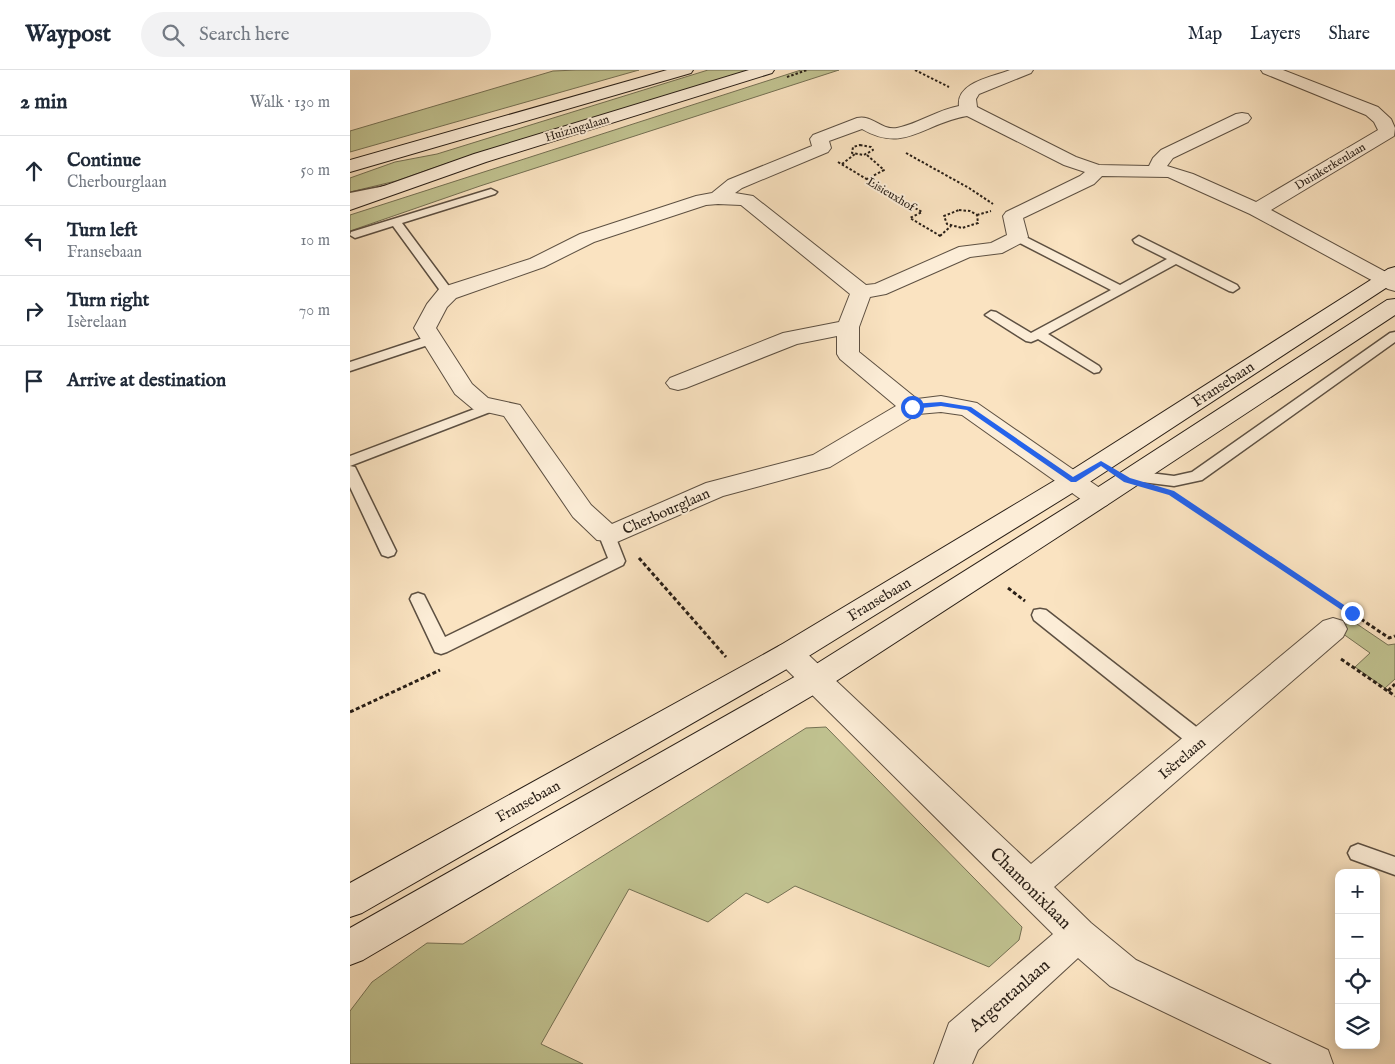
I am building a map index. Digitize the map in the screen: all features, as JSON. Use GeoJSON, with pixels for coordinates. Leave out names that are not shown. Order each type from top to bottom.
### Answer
{"type":"FeatureCollection","features":[{"type":"Feature","properties":{"kind":"street","name":"Huizingalaan"},"geometry":{"type":"LineString","coordinates":[[350,166],[686,70]]}},
{"type":"Feature","properties":{"kind":"street","name":"Huizingalaan"},"geometry":{"type":"LineString","coordinates":[[350,204],[480,158],[766,70]]}},
{"type":"Feature","properties":{"kind":"street"},"geometry":{"type":"LineString","coordinates":[[718,198],[735,184],[819,150],[822,148],[819,139],[863,122],[882,132],[898,134],[951,113],[968,103],[973,90],[1025,70]]}},
{"type":"Feature","properties":{"kind":"street","name":"Duinkerkenlaan"},"geometry":{"type":"LineString","coordinates":[[1257,210],[1388,132],[1382,119],[1372,111],[1269,70]]}},
{"type":"Feature","properties":{"kind":"street"},"geometry":{"type":"LineString","coordinates":[[968,103],[1070,161],[1097,170],[1170,172],[1186,178],[1257,210],[1392,286]]}},
{"type":"Feature","properties":{"kind":"street"},"geometry":{"type":"LineString","coordinates":[[1157,172],[1158,162],[1167,154],[1242,118]]}},
{"type":"Feature","properties":{"kind":"street"},"geometry":{"type":"LineString","coordinates":[[448,293],[537,263],[587,238],[704,200],[718,198],[746,200],[861,292],[879,290],[966,251],[995,249],[1018,237],[1013,216],[1087,180],[1097,170]]}},
{"type":"Feature","properties":{"kind":"street","name":"Fransebaan"},"geometry":{"type":"LineString","coordinates":[[350,948],[816,679],[1098,500],[1134,476],[1392,286]]}},
{"type":"Feature","properties":{"kind":"street","name":"Fransebaan"},"geometry":{"type":"LineString","coordinates":[[350,901],[788,654],[1392,286]]}},
{"type":"Feature","properties":{"kind":"street"},"geometry":{"type":"LineString","coordinates":[[861,292],[848,327],[848,354],[912,407]]}},
{"type":"Feature","properties":{"kind":"street","name":"Cherbourglaan"},"geometry":{"type":"LineString","coordinates":[[448,293],[438,304],[425,328],[463,389],[481,404],[512,410],[582,511],[612,533],[714,489],[821,461],[912,407],[941,404],[969,408],[1098,500]]}},
{"type":"Feature","properties":{"kind":"street"},"geometry":{"type":"LineString","coordinates":[[678,383],[790,338],[848,327]]}},
{"type":"Feature","properties":{"kind":"street","name":"Isèrelaan"},"geometry":{"type":"LineString","coordinates":[[1030,886],[1201,742],[1336,623]]}},
{"type":"Feature","properties":{"kind":"street","name":"Chamonixlaan"},"geometry":{"type":"LineString","coordinates":[[788,654],[1030,886],[1078,935],[1123,973],[1314,1064]]}},
{"type":"Feature","properties":{"kind":"street","name":"Argentanlaan"},"geometry":{"type":"LineString","coordinates":[[953,1064],[963,1037],[1078,935]]}},
{"type":"Feature","properties":{"kind":"lane","name":"Huizingalaan"},"geometry":{"type":"LineString","coordinates":[[350,172],[383,157]]}},
{"type":"Feature","properties":{"kind":"lane","name":"Huizingalaan"},"geometry":{"type":"LineString","coordinates":[[350,196],[389,189]]}},
{"type":"Feature","properties":{"kind":"lane"},"geometry":{"type":"LineString","coordinates":[[355,234],[491,192]]}},
{"type":"Feature","properties":{"kind":"lane"},"geometry":{"type":"LineString","coordinates":[[395,222],[448,293]]}},
{"type":"Feature","properties":{"kind":"lane"},"geometry":{"type":"LineString","coordinates":[[1018,237],[1120,290]]}},
{"type":"Feature","properties":{"kind":"lane"},"geometry":{"type":"LineString","coordinates":[[1139,240],[1233,288]]}},
{"type":"Feature","properties":{"kind":"lane"},"geometry":{"type":"LineString","coordinates":[[991,315],[1031,338],[1175,259]]}},
{"type":"Feature","properties":{"kind":"lane"},"geometry":{"type":"LineString","coordinates":[[1039,334],[1094,369]]}},
{"type":"Feature","properties":{"kind":"lane"},"geometry":{"type":"LineString","coordinates":[[1134,476],[1174,481],[1197,476],[1395,336]]}},
{"type":"Feature","properties":{"kind":"lane"},"geometry":{"type":"LineString","coordinates":[[350,367],[432,339]]}},
{"type":"Feature","properties":{"kind":"lane"},"geometry":{"type":"LineString","coordinates":[[350,461],[493,406]]}},
{"type":"Feature","properties":{"kind":"lane"},"geometry":{"type":"LineString","coordinates":[[350,471],[388,551]]}},
{"type":"Feature","properties":{"kind":"lane"},"geometry":{"type":"LineString","coordinates":[[418,599],[441,647],[616,561],[612,533]]}},
{"type":"Feature","properties":{"kind":"lane"},"geometry":{"type":"LineString","coordinates":[[1040,615],[1201,742]]}},
{"type":"Feature","properties":{"kind":"lane"},"geometry":{"type":"LineString","coordinates":[[1358,853],[1395,866]]}},
{"type":"Feature","properties":{"kind":"path"},"geometry":{"type":"LineString","coordinates":[[915,70],[968,103]]}},
{"type":"Feature","properties":{"kind":"path"},"geometry":{"type":"LineString","coordinates":[[882,132],[884,142],[970,188],[974,193],[1013,216]]}},
{"type":"Feature","properties":{"kind":"path"},"geometry":{"type":"LineString","coordinates":[[855,154],[851,151],[853,147],[864,145],[871,147],[873,150],[867,155]]}},
{"type":"Feature","properties":{"kind":"path","name":"Lisieuxhof"},"geometry":{"type":"LineString","coordinates":[[819,150],[922,212],[910,218],[966,251]]}},
{"type":"Feature","properties":{"kind":"path"},"geometry":{"type":"LineString","coordinates":[[842,164],[855,154],[867,155],[884,170],[867,179]]}},
{"type":"Feature","properties":{"kind":"path"},"geometry":{"type":"LineString","coordinates":[[959,210],[970,211],[979,218],[978,223],[971,227],[951,226],[944,219],[950,212],[959,210]]}},
{"type":"Feature","properties":{"kind":"path"},"geometry":{"type":"LineString","coordinates":[[940,236],[951,226]]}},
{"type":"Feature","properties":{"kind":"path"},"geometry":{"type":"LineString","coordinates":[[1180,498],[1336,623],[1388,691],[1395,696]]}},
{"type":"Feature","properties":{"kind":"path"},"geometry":{"type":"LineString","coordinates":[[612,533],[744,679]]}},
{"type":"Feature","properties":{"kind":"path"},"geometry":{"type":"LineString","coordinates":[[987,570],[1040,615]]}},
{"type":"Feature","properties":{"kind":"path"},"geometry":{"type":"LineString","coordinates":[[1336,623],[1389,638],[1395,636]]}},
{"type":"Feature","properties":{"kind":"path"},"geometry":{"type":"LineString","coordinates":[[350,712],[449,666],[441,647]]}},
{"type":"Feature","properties":{"kind":"path"},"geometry":{"type":"LineString","coordinates":[[1388,691],[1395,684]]}},
{"type":"Feature","properties":{"kind":"green space"},"geometry":{"type":"Polygon","coordinates":[[[639,70],[350,152],[350,131],[553,71],[639,70]]]}},
{"type":"Feature","properties":{"kind":"green space"},"geometry":{"type":"Polygon","coordinates":[[[708,70],[756,70],[448,163],[396,181],[350,192],[350,178],[395,162],[437,154],[708,70]]]}},
{"type":"Feature","properties":{"kind":"green space"},"geometry":{"type":"Polygon","coordinates":[[[801,70],[839,70],[480,186],[350,231],[350,215],[801,70]]]}},
{"type":"Feature","properties":{"kind":"green space"},"geometry":{"type":"Polygon","coordinates":[[[1351,620],[1388,645],[1395,644],[1395,679],[1385,688],[1355,667],[1370,653],[1339,631],[1351,620]]]}},
{"type":"Feature","properties":{"kind":"green space"},"geometry":{"type":"Polygon","coordinates":[[[826,727],[1022,927],[1019,940],[989,967],[795,886],[768,903],[746,893],[708,922],[629,889],[541,1044],[583,1064],[350,1064],[350,1011],[372,982],[427,943],[463,944],[806,728],[826,727]]]}},
{"type":"Feature","properties":{"kind":"route"},"geometry":{"type":"LineString","coordinates":[[912,407],[941,404],[969,408],[1073,481],[1101,463],[1127,480],[1172,493],[1352,613]]}}]}
